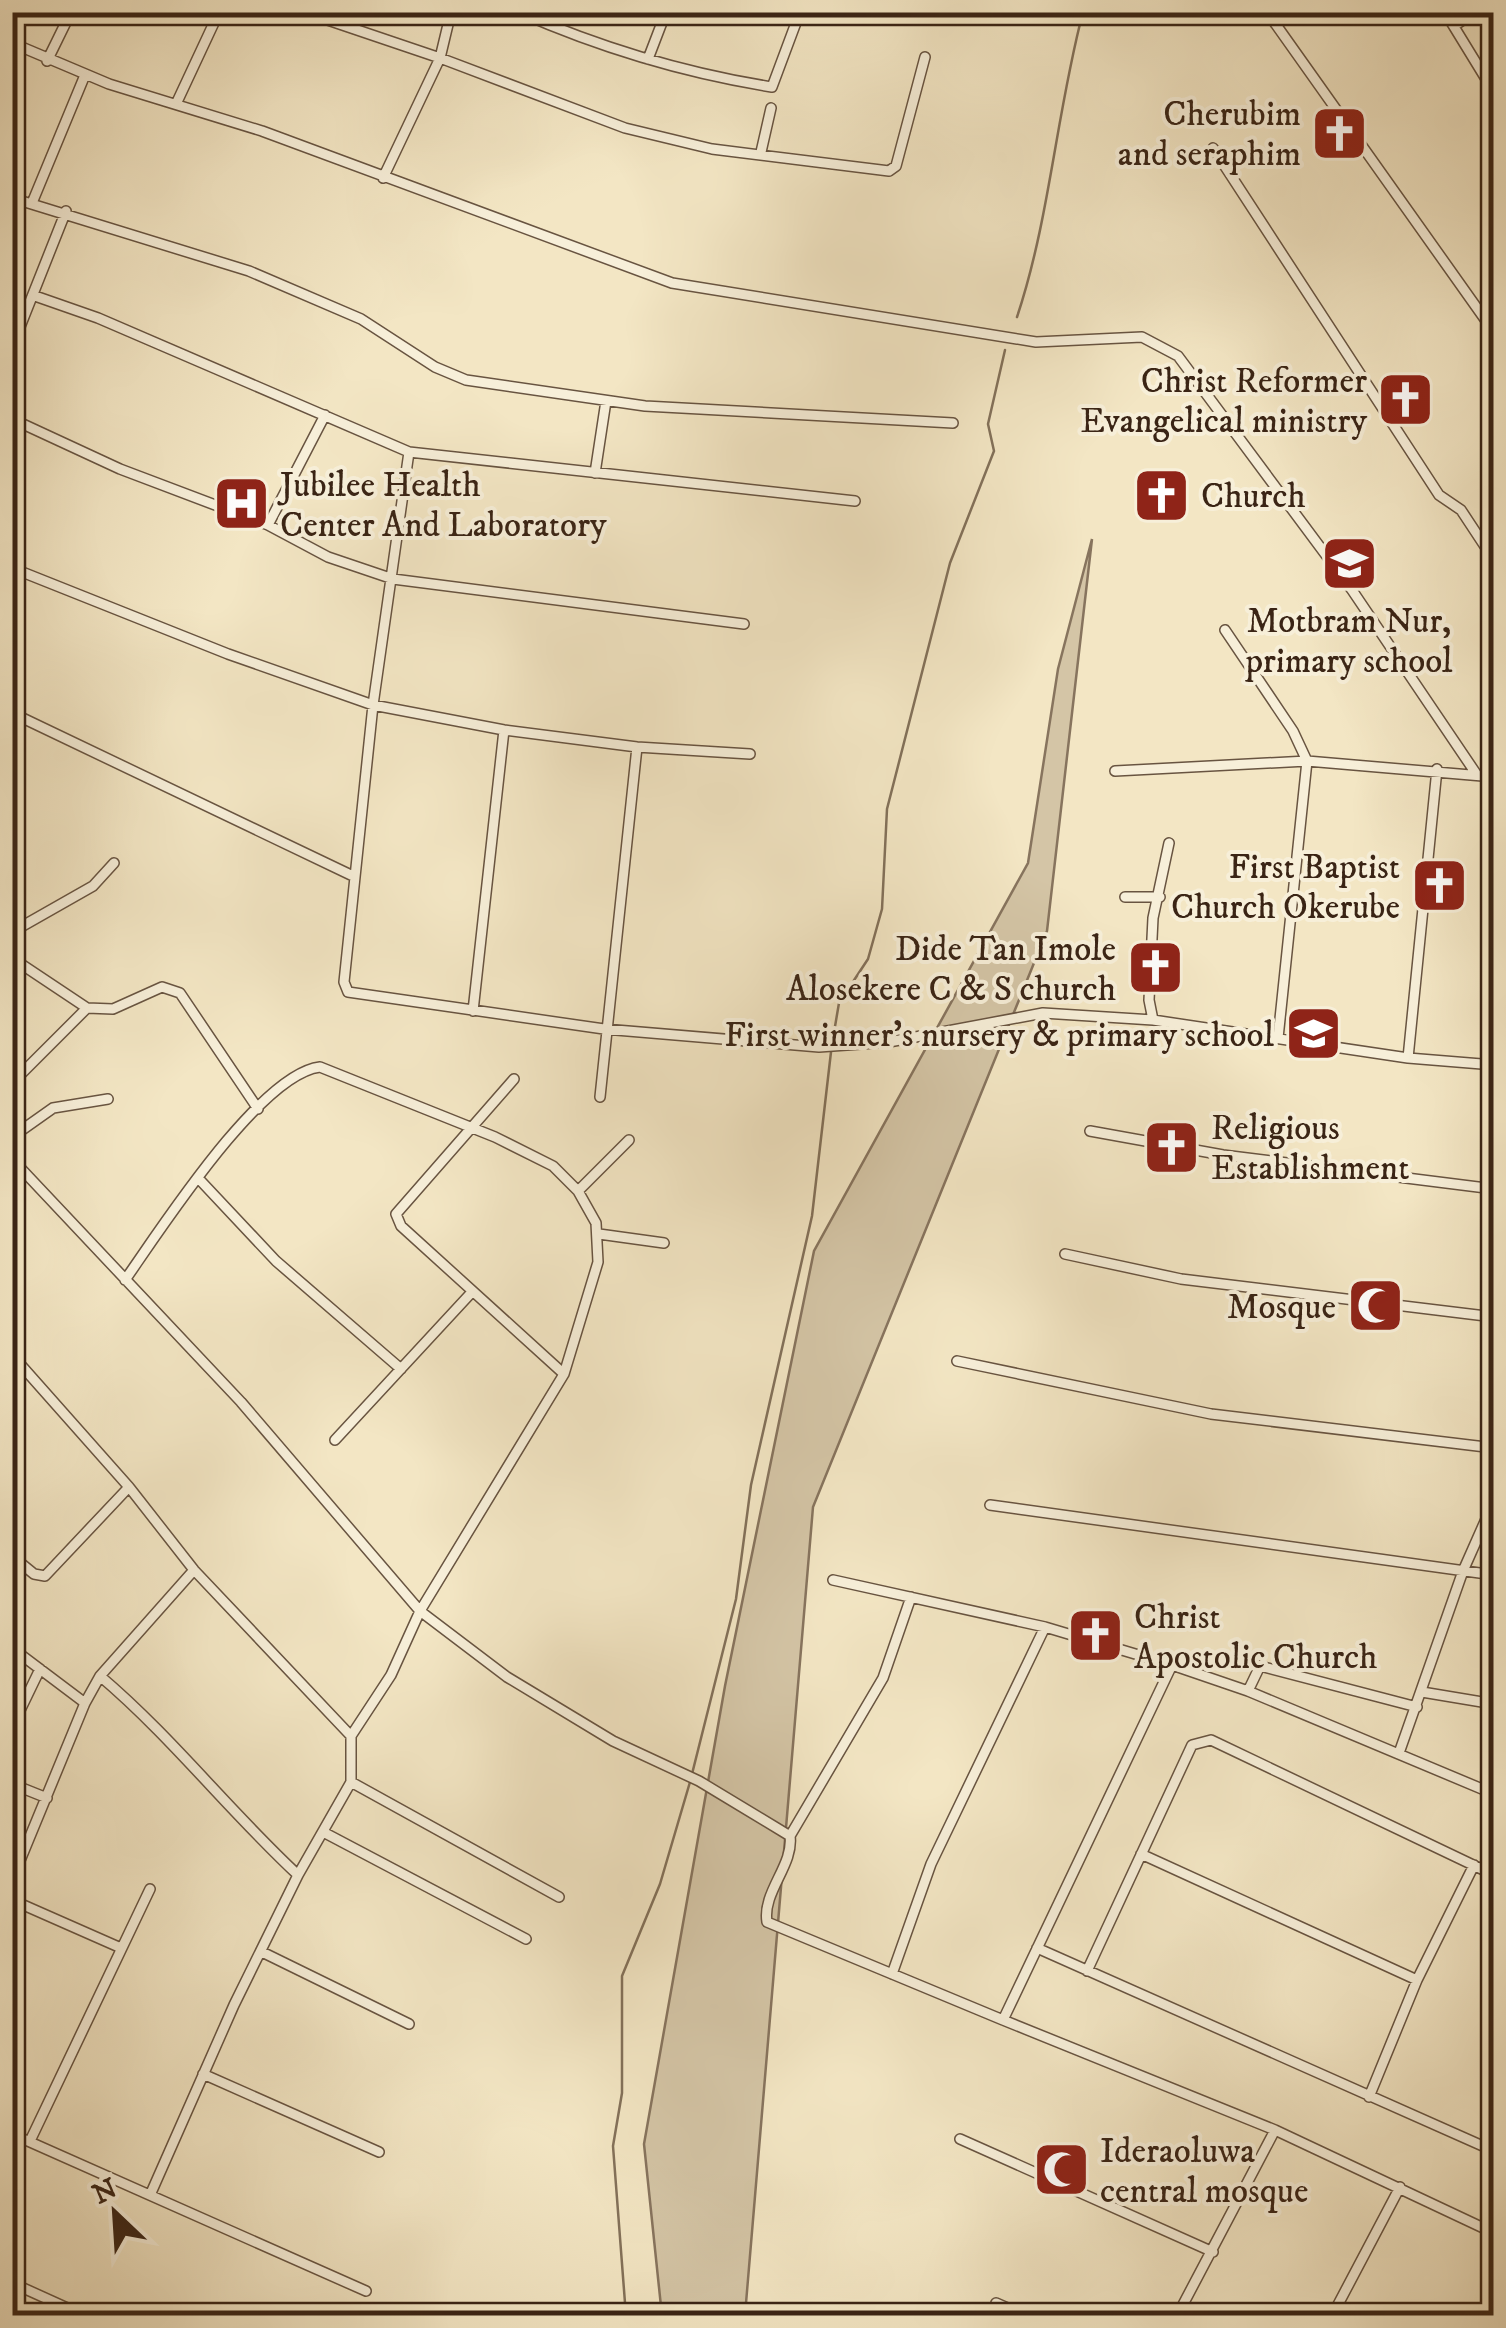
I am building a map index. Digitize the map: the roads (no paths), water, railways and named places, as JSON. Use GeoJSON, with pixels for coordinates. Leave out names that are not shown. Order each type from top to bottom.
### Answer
{"type":"FeatureCollection","features":[{"type":"Feature","properties":{"kind":"street"},"geometry":{"type":"LineString","coordinates":[[46,61],[71,12]]}},
{"type":"Feature","properties":{"kind":"street"},"geometry":{"type":"LineString","coordinates":[[177,102],[219,12]]}},
{"type":"Feature","properties":{"kind":"street"},"geometry":{"type":"LineString","coordinates":[[304,12],[625,128],[712,149],[761,152],[889,171],[896,166],[925,57]]}},
{"type":"Feature","properties":{"kind":"street"},"geometry":{"type":"LineString","coordinates":[[383,178],[440,58],[451,12]]}},
{"type":"Feature","properties":{"kind":"street"},"geometry":{"type":"LineString","coordinates":[[648,58],[666,12]]}},
{"type":"Feature","properties":{"kind":"street"},"geometry":{"type":"LineString","coordinates":[[524,13],[592,44],[710,77],[772,87],[800,12]]}},
{"type":"Feature","properties":{"kind":"street"},"geometry":{"type":"LineString","coordinates":[[1268,12],[1494,332]]}},
{"type":"Feature","properties":{"kind":"street"},"geometry":{"type":"LineString","coordinates":[[1446,12],[1494,92]]}},
{"type":"Feature","properties":{"kind":"street"},"geometry":{"type":"LineString","coordinates":[[1454,26],[1474,12]]}},
{"type":"Feature","properties":{"kind":"street"},"geometry":{"type":"LineString","coordinates":[[12,44],[46,61],[177,102],[672,284],[1036,342],[1142,336],[1160,344],[1178,356],[1294,510],[1478,775]]}},
{"type":"Feature","properties":{"kind":"street"},"geometry":{"type":"LineString","coordinates":[[32,203],[85,75]]}},
{"type":"Feature","properties":{"kind":"street"},"geometry":{"type":"LineString","coordinates":[[761,152],[771,108]]}},
{"type":"Feature","properties":{"kind":"street"},"geometry":{"type":"LineString","coordinates":[[1213,148],[1440,495],[1460,510],[1494,560]]}},
{"type":"Feature","properties":{"kind":"street"},"geometry":{"type":"LineString","coordinates":[[12,198],[66,211],[266,278],[361,319],[435,368],[466,380],[606,401],[952,424]]}},
{"type":"Feature","properties":{"kind":"street"},"geometry":{"type":"LineString","coordinates":[[12,347],[36,296],[39,270],[66,211]]}},
{"type":"Feature","properties":{"kind":"street"},"geometry":{"type":"LineString","coordinates":[[36,296],[98,318],[409,452],[855,502]]}},
{"type":"Feature","properties":{"kind":"street"},"geometry":{"type":"LineString","coordinates":[[595,474],[606,401]]}},
{"type":"Feature","properties":{"kind":"street"},"geometry":{"type":"LineString","coordinates":[[268,526],[325,414]]}},
{"type":"Feature","properties":{"kind":"street"},"geometry":{"type":"LineString","coordinates":[[12,419],[120,469],[268,526],[328,557],[392,579],[744,624]]}},
{"type":"Feature","properties":{"kind":"street"},"geometry":{"type":"LineString","coordinates":[[409,452],[372,705],[344,989],[353,994],[604,1029],[819,1047],[889,1042],[1044,1012],[1153,1020],[1408,1058],[1494,1065]]}},
{"type":"Feature","properties":{"kind":"street"},"geometry":{"type":"LineString","coordinates":[[12,568],[228,654],[372,705],[504,730],[637,747],[750,754]]}},
{"type":"Feature","properties":{"kind":"street"},"geometry":{"type":"LineString","coordinates":[[1225,630],[1293,731],[1307,761],[1278,1038]]}},
{"type":"Feature","properties":{"kind":"street"},"geometry":{"type":"LineString","coordinates":[[12,713],[353,876]]}},
{"type":"Feature","properties":{"kind":"street"},"geometry":{"type":"LineString","coordinates":[[473,1011],[504,730]]}},
{"type":"Feature","properties":{"kind":"street"},"geometry":{"type":"LineString","coordinates":[[600,1096],[604,1029],[637,747]]}},
{"type":"Feature","properties":{"kind":"street"},"geometry":{"type":"LineString","coordinates":[[1115,770],[1307,761],[1437,769],[1494,777]]}},
{"type":"Feature","properties":{"kind":"street"},"geometry":{"type":"LineString","coordinates":[[1408,1058],[1437,769]]}},
{"type":"Feature","properties":{"kind":"street"},"geometry":{"type":"LineString","coordinates":[[1153,1020],[1149,1000],[1153,918],[1170,843]]}},
{"type":"Feature","properties":{"kind":"street"},"geometry":{"type":"LineString","coordinates":[[12,932],[93,886],[114,864]]}},
{"type":"Feature","properties":{"kind":"street"},"geometry":{"type":"LineString","coordinates":[[1125,897],[1160,897]]}},
{"type":"Feature","properties":{"kind":"street"},"geometry":{"type":"LineString","coordinates":[[12,958],[87,1008],[113,1009],[152,989],[172,988],[258,1109]]}},
{"type":"Feature","properties":{"kind":"street"},"geometry":{"type":"LineString","coordinates":[[12,1083],[87,1008]]}},
{"type":"Feature","properties":{"kind":"street"},"geometry":{"type":"LineString","coordinates":[[125,1280],[198,1178],[258,1109],[292,1076],[320,1067],[553,1166],[578,1191],[599,1234],[592,1292],[564,1374],[420,1611],[391,1675],[351,1736],[352,1782],[298,1875],[202,2074],[151,2193]]}},
{"type":"Feature","properties":{"kind":"street"},"geometry":{"type":"LineString","coordinates":[[514,1080],[468,1127],[396,1214],[401,1226],[564,1374]]}},
{"type":"Feature","properties":{"kind":"street"},"geometry":{"type":"LineString","coordinates":[[12,1137],[54,1108],[108,1100]]}},
{"type":"Feature","properties":{"kind":"street"},"geometry":{"type":"LineString","coordinates":[[1090,1130],[1223,1155],[1494,1189]]}},
{"type":"Feature","properties":{"kind":"street"},"geometry":{"type":"LineString","coordinates":[[578,1191],[629,1140]]}},
{"type":"Feature","properties":{"kind":"street"},"geometry":{"type":"LineString","coordinates":[[12,1159],[241,1402],[420,1611],[507,1677],[613,1741],[699,1781],[790,1836]]}},
{"type":"Feature","properties":{"kind":"street"},"geometry":{"type":"LineString","coordinates":[[198,1178],[276,1261],[401,1370]]}},
{"type":"Feature","properties":{"kind":"street"},"geometry":{"type":"LineString","coordinates":[[599,1234],[664,1243]]}},
{"type":"Feature","properties":{"kind":"street"},"geometry":{"type":"LineString","coordinates":[[1065,1254],[1181,1279],[1494,1317]]}},
{"type":"Feature","properties":{"kind":"street"},"geometry":{"type":"LineString","coordinates":[[336,1440],[472,1292]]}},
{"type":"Feature","properties":{"kind":"street"},"geometry":{"type":"LineString","coordinates":[[12,1356],[129,1487],[194,1570],[351,1736]]}},
{"type":"Feature","properties":{"kind":"street"},"geometry":{"type":"LineString","coordinates":[[957,1361],[1211,1414],[1494,1448]]}},
{"type":"Feature","properties":{"kind":"street"},"geometry":{"type":"LineString","coordinates":[[12,1556],[34,1574],[45,1576],[129,1487]]}},
{"type":"Feature","properties":{"kind":"street"},"geometry":{"type":"LineString","coordinates":[[1398,1753],[1462,1571],[1494,1502]]}},
{"type":"Feature","properties":{"kind":"street"},"geometry":{"type":"LineString","coordinates":[[990,1505],[1494,1575]]}},
{"type":"Feature","properties":{"kind":"street"},"geometry":{"type":"LineString","coordinates":[[12,1880],[84,1703],[100,1676],[194,1570]]}},
{"type":"Feature","properties":{"kind":"street"},"geometry":{"type":"LineString","coordinates":[[832,1580],[1045,1626],[1172,1665],[1248,1691],[1494,1794]]}},
{"type":"Feature","properties":{"kind":"street"},"geometry":{"type":"LineString","coordinates":[[912,1597],[884,1678],[790,1836],[790,1850],[768,1905],[767,1922],[1276,2130],[1494,2233]]}},
{"type":"Feature","properties":{"kind":"street"},"geometry":{"type":"LineString","coordinates":[[892,1974],[930,1864],[1045,1626]]}},
{"type":"Feature","properties":{"kind":"street"},"geometry":{"type":"LineString","coordinates":[[12,1648],[84,1703]]}},
{"type":"Feature","properties":{"kind":"street"},"geometry":{"type":"LineString","coordinates":[[1003,2020],[1172,1665]]}},
{"type":"Feature","properties":{"kind":"street"},"geometry":{"type":"LineString","coordinates":[[1248,1691],[1260,1666],[1417,1707]]}},
{"type":"Feature","properties":{"kind":"street"},"geometry":{"type":"LineString","coordinates":[[12,1727],[40,1670]]}},
{"type":"Feature","properties":{"kind":"street"},"geometry":{"type":"LineString","coordinates":[[100,1676],[158,1725],[239,1820],[298,1875]]}},
{"type":"Feature","properties":{"kind":"street"},"geometry":{"type":"LineString","coordinates":[[1422,1692],[1494,1704]]}},
{"type":"Feature","properties":{"kind":"street"},"geometry":{"type":"LineString","coordinates":[[1086,1971],[1192,1745],[1211,1740],[1494,1874]]}},
{"type":"Feature","properties":{"kind":"street"},"geometry":{"type":"LineString","coordinates":[[352,1782],[559,1897]]}},
{"type":"Feature","properties":{"kind":"street"},"geometry":{"type":"LineString","coordinates":[[12,1784],[47,1798]]}},
{"type":"Feature","properties":{"kind":"street"},"geometry":{"type":"LineString","coordinates":[[326,1832],[526,1939]]}},
{"type":"Feature","properties":{"kind":"street"},"geometry":{"type":"LineString","coordinates":[[12,1847],[25,1854]]}},
{"type":"Feature","properties":{"kind":"street"},"geometry":{"type":"LineString","coordinates":[[1141,1854],[1417,1980]]}},
{"type":"Feature","properties":{"kind":"street"},"geometry":{"type":"LineString","coordinates":[[1369,2097],[1417,1980],[1474,1865]]}},
{"type":"Feature","properties":{"kind":"street"},"geometry":{"type":"LineString","coordinates":[[30,2141],[150,1889]]}},
{"type":"Feature","properties":{"kind":"street"},"geometry":{"type":"LineString","coordinates":[[12,1900],[121,1948]]}},
{"type":"Feature","properties":{"kind":"street"},"geometry":{"type":"LineString","coordinates":[[1036,1948],[1490,2149],[1494,2130]]}},
{"type":"Feature","properties":{"kind":"street"},"geometry":{"type":"LineString","coordinates":[[262,1952],[409,2024]]}},
{"type":"Feature","properties":{"kind":"street"},"geometry":{"type":"LineString","coordinates":[[202,2074],[379,2152]]}},
{"type":"Feature","properties":{"kind":"street"},"geometry":{"type":"LineString","coordinates":[[1177,2316],[1276,2130]]}},
{"type":"Feature","properties":{"kind":"street"},"geometry":{"type":"LineString","coordinates":[[12,2134],[366,2291]]}},
{"type":"Feature","properties":{"kind":"street"},"geometry":{"type":"LineString","coordinates":[[960,2140],[1213,2252]]}},
{"type":"Feature","properties":{"kind":"street"},"geometry":{"type":"LineString","coordinates":[[1332,2316],[1400,2187]]}},
{"type":"Feature","properties":{"kind":"street"},"geometry":{"type":"LineString","coordinates":[[12,2283],[62,2310],[85,2316]]}},
{"type":"Feature","properties":{"kind":"street"},"geometry":{"type":"LineString","coordinates":[[1482,2316],[1494,2292]]}},
{"type":"Feature","properties":{"kind":"street"},"geometry":{"type":"LineString","coordinates":[[996,2303],[1026,2316]]}},
{"type":"Feature","properties":{"kind":"waterway"},"geometry":{"type":"LineString","coordinates":[[1017,317],[1037,242],[1083,12]]}},
{"type":"Feature","properties":{"kind":"waterway"},"geometry":{"type":"LineString","coordinates":[[832,1044],[839,1003],[868,959],[882,909],[887,809],[950,563],[994,451],[988,424],[1005,350]]}},
{"type":"Feature","properties":{"kind":"waterway"},"geometry":{"type":"LineString","coordinates":[[692,1774],[736,1599],[751,1485],[812,1216],[831,1052]]}},
{"type":"Feature","properties":{"kind":"waterway"},"geometry":{"type":"LineString","coordinates":[[626,2316],[613,2146],[622,2093],[622,1976],[660,1884],[690,1782]]}},
{"type":"Feature","properties":{"kind":"place","name":"Cherubim and seraphim"},"geometry":{"type":"Point","coordinates":[1340,133]}},
{"type":"Feature","properties":{"kind":"place","name":"Christ Reformer Evangelical ministry"},"geometry":{"type":"Point","coordinates":[1406,400]}},
{"type":"Feature","properties":{"kind":"place","name":"Church"},"geometry":{"type":"Point","coordinates":[1162,495]}},
{"type":"Feature","properties":{"kind":"place","name":"Jubilee Health Center And Laboratory"},"geometry":{"type":"Point","coordinates":[241,504]}},
{"type":"Feature","properties":{"kind":"place","name":"Motbram Nur, primary school"},"geometry":{"type":"Point","coordinates":[1349,564]}},
{"type":"Feature","properties":{"kind":"place","name":"First Baptist Church Okerube"},"geometry":{"type":"Point","coordinates":[1439,886]}},
{"type":"Feature","properties":{"kind":"place","name":"Dide Tan Imole Alosekere C & S church"},"geometry":{"type":"Point","coordinates":[1155,968]}},
{"type":"Feature","properties":{"kind":"place","name":"First winner's nursery & primary school"},"geometry":{"type":"Point","coordinates":[1313,1034]}},
{"type":"Feature","properties":{"kind":"place","name":"Religious Establishment"},"geometry":{"type":"Point","coordinates":[1172,1147]}},
{"type":"Feature","properties":{"kind":"place","name":"Mosque"},"geometry":{"type":"Point","coordinates":[1375,1306]}},
{"type":"Feature","properties":{"kind":"place","name":"Christ Apostolic Church"},"geometry":{"type":"Point","coordinates":[1095,1636]}},
{"type":"Feature","properties":{"kind":"place","name":"Ideraoluwa central mosque"},"geometry":{"type":"Point","coordinates":[1061,2170]}}]}
